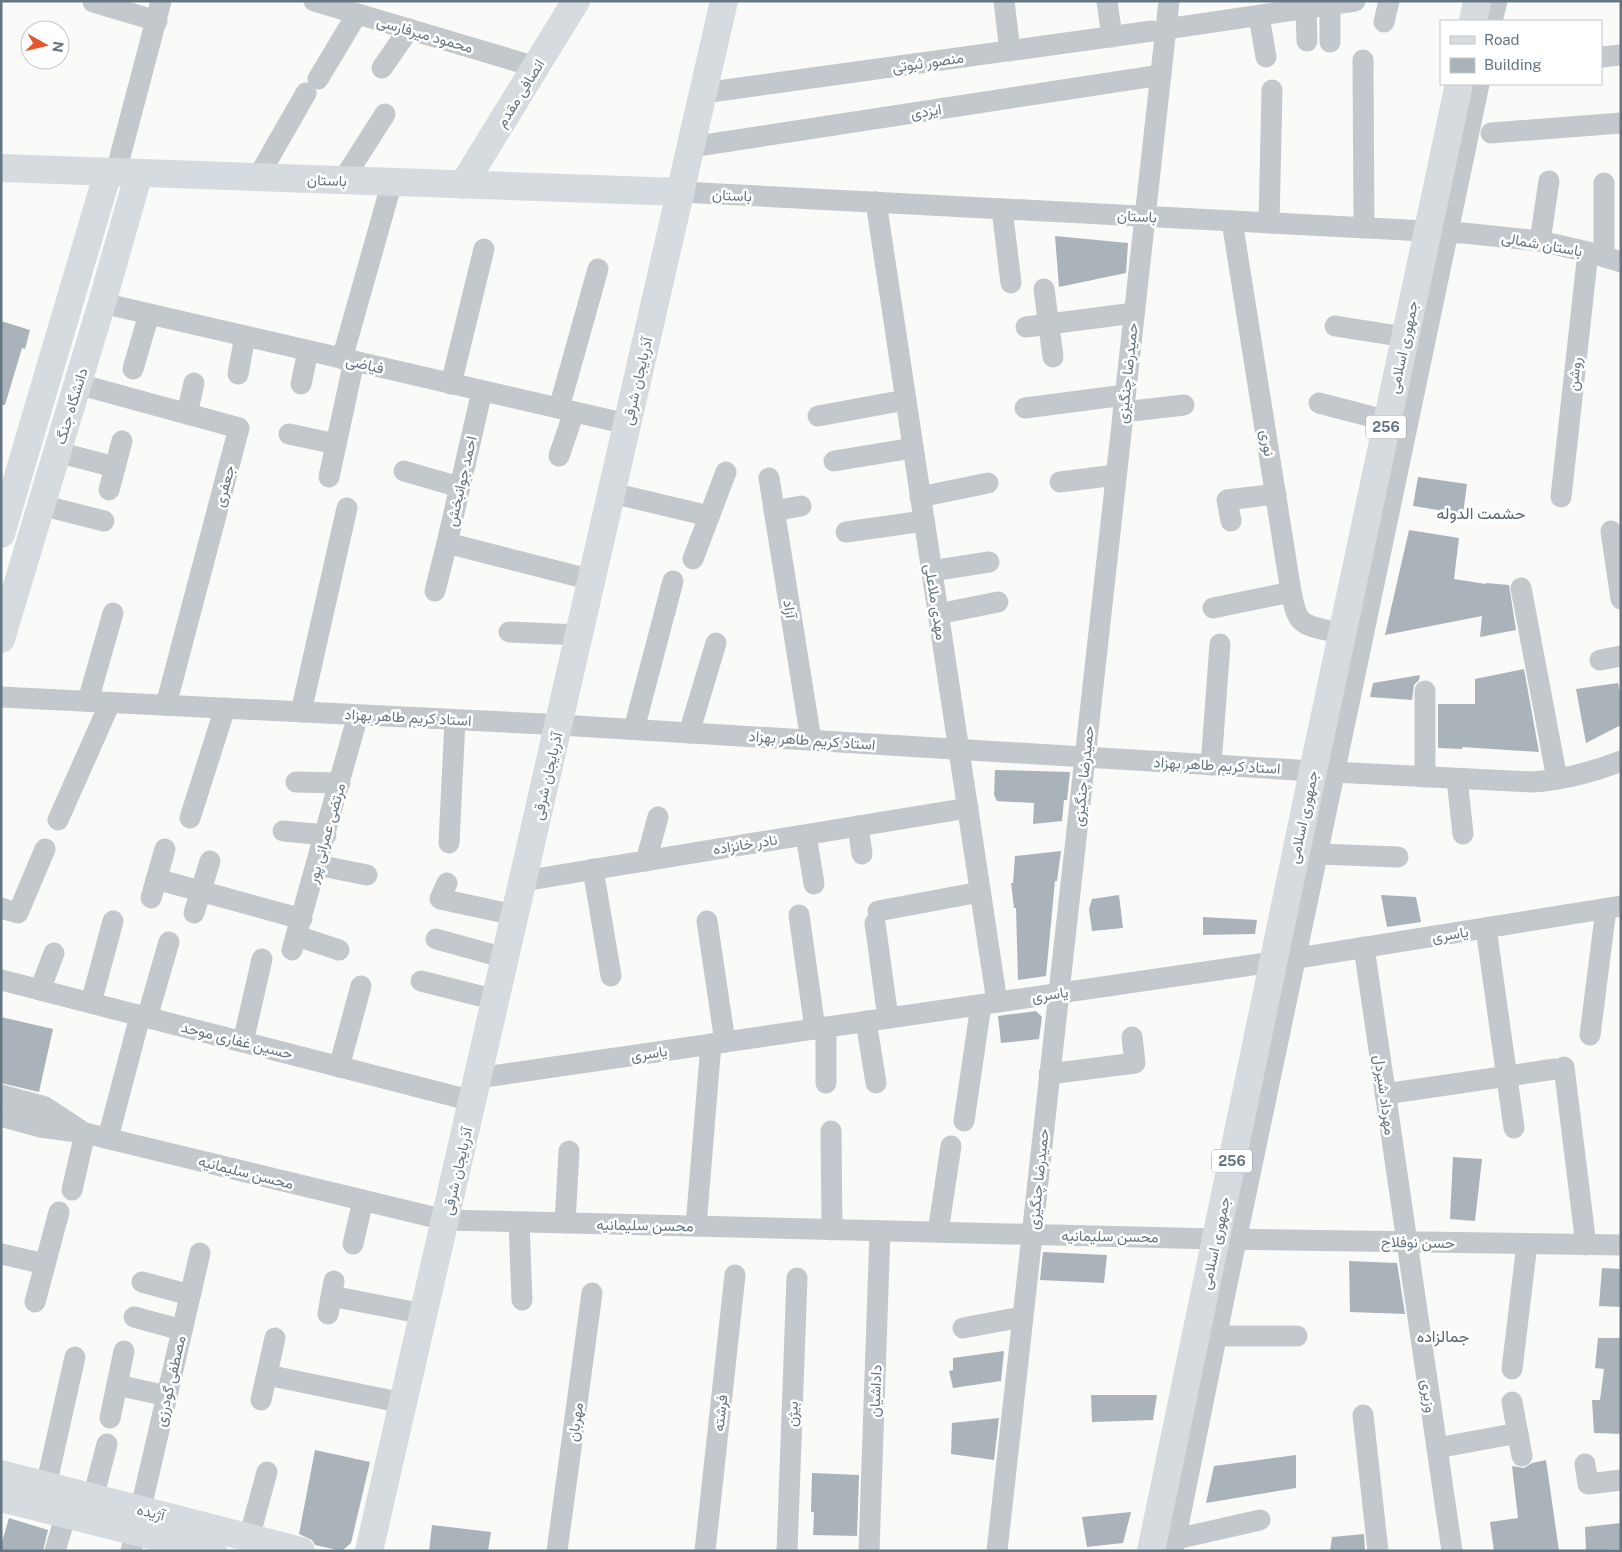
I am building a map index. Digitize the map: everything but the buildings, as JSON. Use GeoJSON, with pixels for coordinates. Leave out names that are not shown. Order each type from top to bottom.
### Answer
{"type":"FeatureCollection","features":[{"type":"Feature","properties":{"kind":"main road","name":"انصافی مقدم"},"geometry":{"type":"LineString","coordinates":[[463,185],[576,1]]}},
{"type":"Feature","properties":{"kind":"main road","name":"آذربایجان شرقی"},"geometry":{"type":"LineString","coordinates":[[370,1551],[724,1]]}},
{"type":"Feature","properties":{"kind":"main road"},"geometry":{"type":"LineString","coordinates":[[1473,20],[1477,1]]}},
{"type":"Feature","properties":{"kind":"main road","name":"جمهوری اسلامی"},"geometry":{"type":"LineString","coordinates":[[1150,1551],[1226,1239],[1324,772],[1342,634],[1405,337],[1446,232],[1460,85]]}},
{"type":"Feature","properties":{"kind":"main road","name":"باستان"},"geometry":{"type":"LineString","coordinates":[[1,168],[681,192]]}},
{"type":"Feature","properties":{"kind":"main road","name":"دانشگاه جنگ"},"geometry":{"type":"LineString","coordinates":[[1,639],[102,303],[121,172]]}},
{"type":"Feature","properties":{"kind":"main road","name":"دانشگاه جنگ"},"geometry":{"type":"LineString","coordinates":[[1,534],[121,172]]}},
{"type":"Feature","properties":{"kind":"main road","name":"آژیده"},"geometry":{"type":"LineString","coordinates":[[1,1474],[93,1498],[136,1531],[249,1538],[301,1551]]}},
{"type":"Feature","properties":{"kind":"main road","name":"آژیده"},"geometry":{"type":"LineString","coordinates":[[1,1498],[213,1551]]}},
{"type":"Feature","properties":{"kind":"street","name":"محمود میرفارسی"},"geometry":{"type":"LineString","coordinates":[[314,1],[536,67]]}},
{"type":"Feature","properties":{"kind":"street"},"geometry":{"type":"LineString","coordinates":[[1004,1],[1010,51]]}},
{"type":"Feature","properties":{"kind":"street"},"geometry":{"type":"LineString","coordinates":[[1107,1],[1112,37]]}},
{"type":"Feature","properties":{"kind":"street","name":"حمیدرضا چنگیزی"},"geometry":{"type":"LineString","coordinates":[[996,1551],[1161,75],[1159,30],[1169,1]]}},
{"type":"Feature","properties":{"kind":"street","name":"منصور ثبوتی"},"geometry":{"type":"LineString","coordinates":[[703,94],[1112,37],[1269,10],[1355,1]]}},
{"type":"Feature","properties":{"kind":"street"},"geometry":{"type":"LineString","coordinates":[[1384,22],[1389,1]]}},
{"type":"Feature","properties":{"kind":"street"},"geometry":{"type":"LineString","coordinates":[[1492,20],[1496,1]]}},
{"type":"Feature","properties":{"kind":"street"},"geometry":{"type":"LineString","coordinates":[[93,2],[159,11],[121,172]]}},
{"type":"Feature","properties":{"kind":"street"},"geometry":{"type":"LineString","coordinates":[[1307,42],[1321,5]]}},
{"type":"Feature","properties":{"kind":"street"},"geometry":{"type":"LineString","coordinates":[[1321,5],[1330,42]]}},
{"type":"Feature","properties":{"kind":"street"},"geometry":{"type":"LineString","coordinates":[[1266,58],[1269,10]]}},
{"type":"Feature","properties":{"kind":"street"},"geometry":{"type":"LineString","coordinates":[[258,177],[356,14]]}},
{"type":"Feature","properties":{"kind":"street"},"geometry":{"type":"LineString","coordinates":[[382,68],[409,29]]}},
{"type":"Feature","properties":{"kind":"street"},"geometry":{"type":"LineString","coordinates":[[1602,57],[1621,55]]}},
{"type":"Feature","properties":{"kind":"street"},"geometry":{"type":"LineString","coordinates":[[1363,60],[1364,228]]}},
{"type":"Feature","properties":{"kind":"street","name":"ایزدی"},"geometry":{"type":"LineString","coordinates":[[691,147],[1161,75]]}},
{"type":"Feature","properties":{"kind":"street"},"geometry":{"type":"LineString","coordinates":[[1284,960],[1318,854],[1324,772],[1479,85]]}},
{"type":"Feature","properties":{"kind":"street"},"geometry":{"type":"LineString","coordinates":[[1269,223],[1272,90]]}},
{"type":"Feature","properties":{"kind":"street"},"geometry":{"type":"LineString","coordinates":[[343,180],[385,114]]}},
{"type":"Feature","properties":{"kind":"street"},"geometry":{"type":"LineString","coordinates":[[1491,132],[1621,123]]}},
{"type":"Feature","properties":{"kind":"street"},"geometry":{"type":"LineString","coordinates":[[1540,241],[1549,181]]}},
{"type":"Feature","properties":{"kind":"street"},"geometry":{"type":"LineString","coordinates":[[329,477],[336,444],[348,360],[392,182]]}},
{"type":"Feature","properties":{"kind":"street","name":"روشن"},"geometry":{"type":"LineString","coordinates":[[1561,497],[1604,257],[1604,183]]}},
{"type":"Feature","properties":{"kind":"street","name":"باستان"},"geometry":{"type":"LineString","coordinates":[[681,192],[1446,232]]}},
{"type":"Feature","properties":{"kind":"street","name":"مهدی ملاعلی"},"geometry":{"type":"LineString","coordinates":[[876,202],[980,892],[989,1003],[964,1121]]}},
{"type":"Feature","properties":{"kind":"street"},"geometry":{"type":"LineString","coordinates":[[1002,209],[1011,283]]}},
{"type":"Feature","properties":{"kind":"street","name":"نوری"},"geometry":{"type":"LineString","coordinates":[[1232,221],[1291,592],[1297,615],[1307,625],[1342,634]]}},
{"type":"Feature","properties":{"kind":"street","name":"باستان شمالی"},"geometry":{"type":"LineString","coordinates":[[1446,232],[1540,241],[1604,257]]}},
{"type":"Feature","properties":{"kind":"street"},"geometry":{"type":"LineString","coordinates":[[451,384],[484,249]]}},
{"type":"Feature","properties":{"kind":"street"},"geometry":{"type":"LineString","coordinates":[[559,456],[566,410],[598,269]]}},
{"type":"Feature","properties":{"kind":"street"},"geometry":{"type":"LineString","coordinates":[[1044,289],[1053,357]]}},
{"type":"Feature","properties":{"kind":"street","name":"فیاضی"},"geometry":{"type":"LineString","coordinates":[[102,303],[627,424]]}},
{"type":"Feature","properties":{"kind":"street"},"geometry":{"type":"LineString","coordinates":[[1026,327],[1134,313]]}},
{"type":"Feature","properties":{"kind":"street"},"geometry":{"type":"LineString","coordinates":[[133,369],[149,314]]}},
{"type":"Feature","properties":{"kind":"street"},"geometry":{"type":"LineString","coordinates":[[1335,326],[1405,337]]}},
{"type":"Feature","properties":{"kind":"street"},"geometry":{"type":"LineString","coordinates":[[238,374],[245,336]]}},
{"type":"Feature","properties":{"kind":"street"},"geometry":{"type":"LineString","coordinates":[[300,384],[308,351]]}},
{"type":"Feature","properties":{"kind":"street"},"geometry":{"type":"LineString","coordinates":[[187,414],[194,383]]}},
{"type":"Feature","properties":{"kind":"street","name":"جعفری"},"geometry":{"type":"LineString","coordinates":[[78,384],[239,428],[166,705]]}},
{"type":"Feature","properties":{"kind":"street","name":"احمد جوانبخش"},"geometry":{"type":"LineString","coordinates":[[482,391],[447,543],[592,580]]}},
{"type":"Feature","properties":{"kind":"street"},"geometry":{"type":"LineString","coordinates":[[818,416],[905,400]]}},
{"type":"Feature","properties":{"kind":"street"},"geometry":{"type":"LineString","coordinates":[[1025,408],[1124,404],[1184,405]]}},
{"type":"Feature","properties":{"kind":"street"},"geometry":{"type":"LineString","coordinates":[[1320,404],[1388,421]]}},
{"type":"Feature","properties":{"kind":"street"},"geometry":{"type":"LineString","coordinates":[[289,434],[336,444]]}},
{"type":"Feature","properties":{"kind":"street"},"geometry":{"type":"LineString","coordinates":[[109,490],[122,441]]}},
{"type":"Feature","properties":{"kind":"street"},"geometry":{"type":"LineString","coordinates":[[834,461],[913,448]]}},
{"type":"Feature","properties":{"kind":"street"},"geometry":{"type":"LineString","coordinates":[[58,452],[115,467]]}},
{"type":"Feature","properties":{"kind":"street"},"geometry":{"type":"LineString","coordinates":[[404,471],[460,486]]}},
{"type":"Feature","properties":{"kind":"street"},"geometry":{"type":"LineString","coordinates":[[693,559],[726,472]]}},
{"type":"Feature","properties":{"kind":"street"},"geometry":{"type":"LineString","coordinates":[[1060,482],[1116,475]]}},
{"type":"Feature","properties":{"kind":"street","name":"آزاد"},"geometry":{"type":"LineString","coordinates":[[769,478],[811,740]]}},
{"type":"Feature","properties":{"kind":"street"},"geometry":{"type":"LineString","coordinates":[[920,497],[988,483]]}},
{"type":"Feature","properties":{"kind":"street"},"geometry":{"type":"LineString","coordinates":[[612,492],[709,516]]}},
{"type":"Feature","properties":{"kind":"street"},"geometry":{"type":"LineString","coordinates":[[1231,521],[1227,500],[1276,494]]}},
{"type":"Feature","properties":{"kind":"street"},"geometry":{"type":"LineString","coordinates":[[41,505],[104,521]]}},
{"type":"Feature","properties":{"kind":"street"},"geometry":{"type":"LineString","coordinates":[[774,511],[801,506]]}},
{"type":"Feature","properties":{"kind":"street"},"geometry":{"type":"LineString","coordinates":[[301,712],[347,508]]}},
{"type":"Feature","properties":{"kind":"street"},"geometry":{"type":"LineString","coordinates":[[846,532],[924,520]]}},
{"type":"Feature","properties":{"kind":"street"},"geometry":{"type":"LineString","coordinates":[[1611,531],[1621,599]]}},
{"type":"Feature","properties":{"kind":"street"},"geometry":{"type":"LineString","coordinates":[[435,592],[447,543]]}},
{"type":"Feature","properties":{"kind":"street"},"geometry":{"type":"LineString","coordinates":[[931,572],[989,562]]}},
{"type":"Feature","properties":{"kind":"street"},"geometry":{"type":"LineString","coordinates":[[634,730],[673,581]]}},
{"type":"Feature","properties":{"kind":"street"},"geometry":{"type":"LineString","coordinates":[[1521,588],[1557,779]]}},
{"type":"Feature","properties":{"kind":"street"},"geometry":{"type":"LineString","coordinates":[[1214,608],[1291,592]]}},
{"type":"Feature","properties":{"kind":"street"},"geometry":{"type":"LineString","coordinates":[[938,614],[998,602]]}},
{"type":"Feature","properties":{"kind":"street"},"geometry":{"type":"LineString","coordinates":[[88,701],[113,613]]}},
{"type":"Feature","properties":{"kind":"street"},"geometry":{"type":"LineString","coordinates":[[509,632],[579,635]]}},
{"type":"Feature","properties":{"kind":"street"},"geometry":{"type":"LineString","coordinates":[[689,733],[716,643]]}},
{"type":"Feature","properties":{"kind":"street"},"geometry":{"type":"LineString","coordinates":[[1211,765],[1220,644]]}},
{"type":"Feature","properties":{"kind":"street"},"geometry":{"type":"LineString","coordinates":[[1425,691],[1425,777]]}},
{"type":"Feature","properties":{"kind":"street","name":"استاد کریم طاهر بهزاد"},"geometry":{"type":"LineString","coordinates":[[1,697],[558,725],[1324,772],[1532,782],[1588,772],[1621,761]]}},
{"type":"Feature","properties":{"kind":"street"},"geometry":{"type":"LineString","coordinates":[[58,820],[110,703]]}},
{"type":"Feature","properties":{"kind":"street"},"geometry":{"type":"LineString","coordinates":[[190,818],[225,708]]}},
{"type":"Feature","properties":{"kind":"street","name":"مرتضی عمرانی پور"},"geometry":{"type":"LineString","coordinates":[[297,935],[358,715]]}},
{"type":"Feature","properties":{"kind":"street"},"geometry":{"type":"LineString","coordinates":[[449,843],[454,720]]}},
{"type":"Feature","properties":{"kind":"street"},"geometry":{"type":"LineString","coordinates":[[1457,778],[1463,834]]}},
{"type":"Feature","properties":{"kind":"street"},"geometry":{"type":"LineString","coordinates":[[296,782],[340,783]]}},
{"type":"Feature","properties":{"kind":"street","name":"نادر خانزاده"},"geometry":{"type":"LineString","coordinates":[[523,881],[968,808]]}},
{"type":"Feature","properties":{"kind":"street"},"geometry":{"type":"LineString","coordinates":[[646,861],[658,817]]}},
{"type":"Feature","properties":{"kind":"street"},"geometry":{"type":"LineString","coordinates":[[858,826],[862,854]]}},
{"type":"Feature","properties":{"kind":"street"},"geometry":{"type":"LineString","coordinates":[[283,831],[326,835]]}},
{"type":"Feature","properties":{"kind":"street"},"geometry":{"type":"LineString","coordinates":[[806,834],[814,884]]}},
{"type":"Feature","properties":{"kind":"street"},"geometry":{"type":"LineString","coordinates":[[1,908],[18,913],[45,849]]}},
{"type":"Feature","properties":{"kind":"street"},"geometry":{"type":"LineString","coordinates":[[165,849],[154,889],[201,892],[297,935],[339,950]]}},
{"type":"Feature","properties":{"kind":"street"},"geometry":{"type":"LineString","coordinates":[[1318,854],[1398,857]]}},
{"type":"Feature","properties":{"kind":"street"},"geometry":{"type":"LineString","coordinates":[[194,914],[210,861]]}},
{"type":"Feature","properties":{"kind":"street"},"geometry":{"type":"LineString","coordinates":[[317,865],[367,875]]}},
{"type":"Feature","properties":{"kind":"street"},"geometry":{"type":"LineString","coordinates":[[594,869],[611,976]]}},
{"type":"Feature","properties":{"kind":"street"},"geometry":{"type":"LineString","coordinates":[[446,883],[440,899],[515,915]]}},
{"type":"Feature","properties":{"kind":"street"},"geometry":{"type":"LineString","coordinates":[[888,1018],[876,917],[980,892]]}},
{"type":"Feature","properties":{"kind":"street"},"geometry":{"type":"LineString","coordinates":[[1590,1035],[1613,908]]}},
{"type":"Feature","properties":{"kind":"street","name":"یاسری"},"geometry":{"type":"LineString","coordinates":[[475,1089],[718,1043],[1364,948],[1613,908]]}},
{"type":"Feature","properties":{"kind":"street"},"geometry":{"type":"LineString","coordinates":[[799,915],[821,1028],[826,1084]]}},
{"type":"Feature","properties":{"kind":"street"},"geometry":{"type":"LineString","coordinates":[[91,1003],[113,921]]}},
{"type":"Feature","properties":{"kind":"street"},"geometry":{"type":"LineString","coordinates":[[696,1226],[718,1043],[707,921]]}},
{"type":"Feature","properties":{"kind":"street"},"geometry":{"type":"LineString","coordinates":[[1486,928],[1514,1128]]}},
{"type":"Feature","properties":{"kind":"street"},"geometry":{"type":"LineString","coordinates":[[436,939],[505,958]]}},
{"type":"Feature","properties":{"kind":"street"},"geometry":{"type":"LineString","coordinates":[[108,1138],[144,1016],[169,942]]}},
{"type":"Feature","properties":{"kind":"street","name":"مهرداد شیردل"},"geometry":{"type":"LineString","coordinates":[[1364,948],[1407,1242]]}},
{"type":"Feature","properties":{"kind":"street"},"geometry":{"type":"LineString","coordinates":[[40,990],[54,953]]}},
{"type":"Feature","properties":{"kind":"street"},"geometry":{"type":"LineString","coordinates":[[243,1042],[262,959]]}},
{"type":"Feature","properties":{"kind":"street","name":"حسین غفاری موحد"},"geometry":{"type":"LineString","coordinates":[[1,980],[339,1067],[475,1089]]}},
{"type":"Feature","properties":{"kind":"street"},"geometry":{"type":"LineString","coordinates":[[421,982],[496,1000]]}},
{"type":"Feature","properties":{"kind":"street"},"geometry":{"type":"LineString","coordinates":[[339,1067],[361,986]]}},
{"type":"Feature","properties":{"kind":"street"},"geometry":{"type":"LineString","coordinates":[[866,1021],[876,1083]]}},
{"type":"Feature","properties":{"kind":"street"},"geometry":{"type":"LineString","coordinates":[[1049,1074],[1134,1063],[1132,1037]]}},
{"type":"Feature","properties":{"kind":"street"},"geometry":{"type":"LineString","coordinates":[[1385,1094],[1560,1068],[1586,1245]]}},
{"type":"Feature","properties":{"kind":"street","name":"محسن سلیمانیه"},"geometry":{"type":"LineString","coordinates":[[1,1096],[45,1107],[85,1133]]}},
{"type":"Feature","properties":{"kind":"street","name":"محسن سلیمانیه"},"geometry":{"type":"LineString","coordinates":[[1,1116],[40,1127],[108,1138],[445,1220],[1226,1239]]}},
{"type":"Feature","properties":{"kind":"street"},"geometry":{"type":"LineString","coordinates":[[831,1131],[832,1230]]}},
{"type":"Feature","properties":{"kind":"street"},"geometry":{"type":"LineString","coordinates":[[72,1190],[85,1133]]}},
{"type":"Feature","properties":{"kind":"street"},"geometry":{"type":"LineString","coordinates":[[938,1232],[951,1146]]}},
{"type":"Feature","properties":{"kind":"street"},"geometry":{"type":"LineString","coordinates":[[565,1223],[568,1152]]}},
{"type":"Feature","properties":{"kind":"street"},"geometry":{"type":"LineString","coordinates":[[353,1244],[363,1200]]}},
{"type":"Feature","properties":{"kind":"street"},"geometry":{"type":"LineString","coordinates":[[35,1302],[59,1212]]}},
{"type":"Feature","properties":{"kind":"street"},"geometry":{"type":"LineString","coordinates":[[519,1222],[522,1300]]}},
{"type":"Feature","properties":{"kind":"street","name":"داداشیان"},"geometry":{"type":"LineString","coordinates":[[869,1551],[880,1231]]}},
{"type":"Feature","properties":{"kind":"street"},"geometry":{"type":"LineString","coordinates":[[1226,1239],[1216,1336],[1174,1545],[1260,1520]]}},
{"type":"Feature","properties":{"kind":"street","name":"حسن نوفلاح"},"geometry":{"type":"LineString","coordinates":[[1226,1239],[1621,1245]]}},
{"type":"Feature","properties":{"kind":"street","name":"وزیری"},"geometry":{"type":"LineString","coordinates":[[1407,1242],[1452,1551]]}},
{"type":"Feature","properties":{"kind":"street"},"geometry":{"type":"LineString","coordinates":[[1512,1368],[1527,1244]]}},
{"type":"Feature","properties":{"kind":"street","name":"مصطفی گودرزی"},"geometry":{"type":"LineString","coordinates":[[136,1531],[200,1253]]}},
{"type":"Feature","properties":{"kind":"street"},"geometry":{"type":"LineString","coordinates":[[1,1254],[45,1264]]}},
{"type":"Feature","properties":{"kind":"street","name":"فرشته"},"geometry":{"type":"LineString","coordinates":[[705,1551],[735,1275]]}},
{"type":"Feature","properties":{"kind":"street","name":"بیژن"},"geometry":{"type":"LineString","coordinates":[[787,1551],[797,1278]]}},
{"type":"Feature","properties":{"kind":"street"},"geometry":{"type":"LineString","coordinates":[[142,1282],[190,1295]]}},
{"type":"Feature","properties":{"kind":"street","name":"مهربان"},"geometry":{"type":"LineString","coordinates":[[557,1551],[592,1293]]}},
{"type":"Feature","properties":{"kind":"street"},"geometry":{"type":"LineString","coordinates":[[331,1297],[424,1314]]}},
{"type":"Feature","properties":{"kind":"street"},"geometry":{"type":"LineString","coordinates":[[134,1317],[182,1330]]}},
{"type":"Feature","properties":{"kind":"street"},"geometry":{"type":"LineString","coordinates":[[963,1328],[1022,1317]]}},
{"type":"Feature","properties":{"kind":"street"},"geometry":{"type":"LineString","coordinates":[[1216,1336],[1297,1336]]}},
{"type":"Feature","properties":{"kind":"street"},"geometry":{"type":"LineString","coordinates":[[261,1400],[275,1338]]}},
{"type":"Feature","properties":{"kind":"street"},"geometry":{"type":"LineString","coordinates":[[110,1418],[124,1351]]}},
{"type":"Feature","properties":{"kind":"street"},"geometry":{"type":"LineString","coordinates":[[46,1486],[75,1358]]}},
{"type":"Feature","properties":{"kind":"street"},"geometry":{"type":"LineString","coordinates":[[267,1375],[404,1403]]}},
{"type":"Feature","properties":{"kind":"street"},"geometry":{"type":"LineString","coordinates":[[117,1386],[167,1396]]}},
{"type":"Feature","properties":{"kind":"street"},"geometry":{"type":"LineString","coordinates":[[1512,1402],[1522,1456]]}},
{"type":"Feature","properties":{"kind":"street"},"geometry":{"type":"LineString","coordinates":[[1363,1415],[1378,1551]]}},
{"type":"Feature","properties":{"kind":"street"},"geometry":{"type":"LineString","coordinates":[[1437,1448],[1518,1433]]}},
{"type":"Feature","properties":{"kind":"street"},"geometry":{"type":"LineString","coordinates":[[93,1498],[107,1444]]}},
{"type":"Feature","properties":{"kind":"street"},"geometry":{"type":"LineString","coordinates":[[1585,1464],[1588,1484],[1621,1480]]}},
{"type":"Feature","properties":{"kind":"street"},"geometry":{"type":"LineString","coordinates":[[249,1538],[267,1472]]}},
{"type":"Feature","properties":{"kind":"street"},"geometry":{"type":"LineString","coordinates":[[54,1551],[66,1514]]}},
{"type":"Feature","properties":{"kind":"district","name":"حشمت الدوله"},"geometry":{"type":"Point","coordinates":[1481,513]}},
{"type":"Feature","properties":{"kind":"district","name":"جمالزاده"},"geometry":{"type":"Point","coordinates":[1443,1336]}}]}
